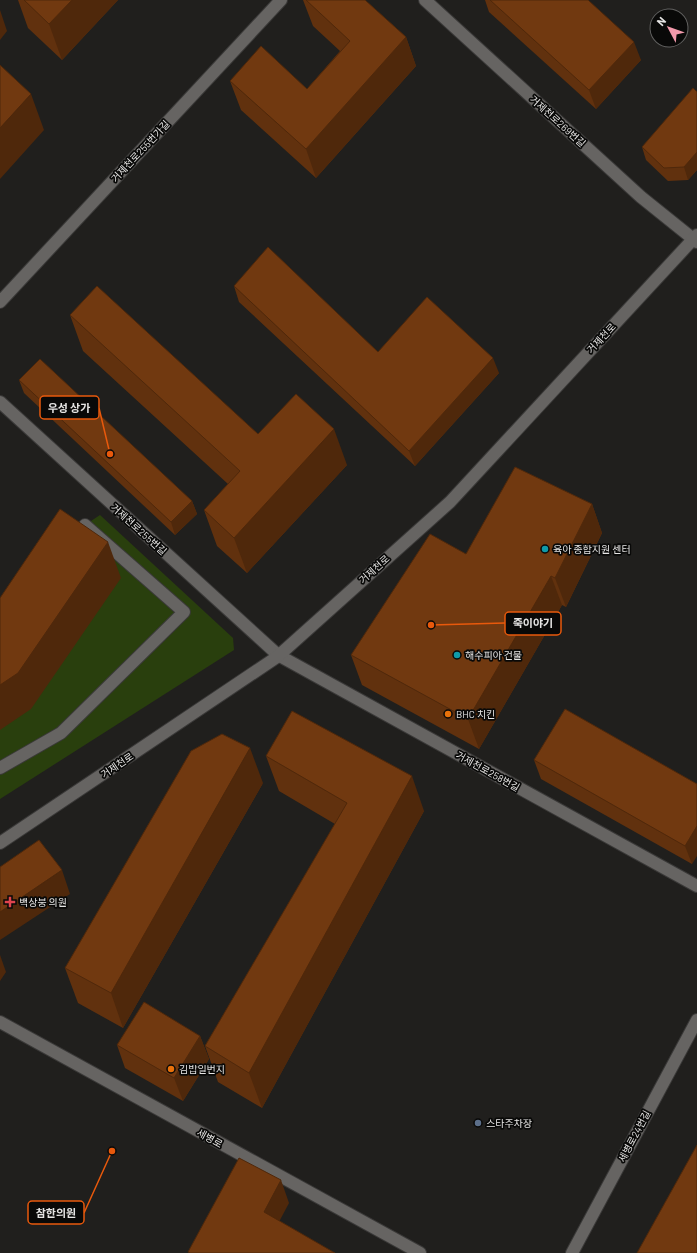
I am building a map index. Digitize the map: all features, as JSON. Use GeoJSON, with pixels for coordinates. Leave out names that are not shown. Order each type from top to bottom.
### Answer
{"type":"FeatureCollection","features":[{"type":"Feature","properties":{"kind":"street","name":"거제천로255번가길"},"geometry":{"type":"LineString","coordinates":[[0,302],[281,0]]}},
{"type":"Feature","properties":{"kind":"street","name":"거제천로269번길"},"geometry":{"type":"LineString","coordinates":[[425,0],[641,197],[696,239]]}},
{"type":"Feature","properties":{"kind":"street","name":"거제천로"},"geometry":{"type":"LineString","coordinates":[[0,844],[278,655],[450,502],[696,239]]}},
{"type":"Feature","properties":{"kind":"street","name":"거제천로255번길"},"geometry":{"type":"LineString","coordinates":[[0,402],[278,655]]}},
{"type":"Feature","properties":{"kind":"street"},"geometry":{"type":"LineString","coordinates":[[0,768],[61,734],[184,612],[85,525]]}},
{"type":"Feature","properties":{"kind":"street","name":"거제천로258번길"},"geometry":{"type":"LineString","coordinates":[[278,655],[697,886]]}},
{"type":"Feature","properties":{"kind":"street","name":"세병로24번길"},"geometry":{"type":"LineString","coordinates":[[572,1253],[697,1020]]}},
{"type":"Feature","properties":{"kind":"street","name":"세병로"},"geometry":{"type":"LineString","coordinates":[[0,1022],[420,1253]]}},
{"type":"Feature","properties":{"kind":"green space"},"geometry":{"type":"Polygon","coordinates":[[[100,515],[233,638],[234,650],[0,799],[0,654],[85,525],[100,515]]]}},
{"type":"Feature","properties":{"kind":"building"},"geometry":{"type":"Polygon","coordinates":[[[24,0],[72,0],[49,24],[24,0]]]}},
{"type":"Feature","properties":{"kind":"building"},"geometry":{"type":"Polygon","coordinates":[[[306,0],[365,0],[406,37],[306,149],[230,81],[261,46],[307,89],[350,41],[306,0]]]}},
{"type":"Feature","properties":{"kind":"building"},"geometry":{"type":"Polygon","coordinates":[[[490,0],[588,0],[634,42],[589,90],[490,0]]]}},
{"type":"Feature","properties":{"kind":"building"},"geometry":{"type":"Polygon","coordinates":[[[0,65],[31,94],[0,128],[0,65]]]}},
{"type":"Feature","properties":{"kind":"building"},"geometry":{"type":"Polygon","coordinates":[[[693,88],[697,92],[697,152],[684,167],[664,168],[642,147],[693,88]]]}},
{"type":"Feature","properties":{"kind":"building"},"geometry":{"type":"Polygon","coordinates":[[[268,247],[378,352],[427,297],[493,358],[409,451],[234,286],[268,247]]]}},
{"type":"Feature","properties":{"kind":"building"},"geometry":{"type":"Polygon","coordinates":[[[97,286],[258,434],[296,394],[334,429],[234,538],[204,510],[240,471],[70,315],[97,286]]]}},
{"type":"Feature","properties":{"kind":"building"},"geometry":{"type":"Polygon","coordinates":[[[40,359],[192,501],[171,522],[19,380],[40,359]]]}},
{"type":"Feature","properties":{"kind":"building"},"geometry":{"type":"Polygon","coordinates":[[[515,467],[592,504],[555,578],[551,576],[468,719],[351,655],[430,534],[466,554],[515,467]]]}},
{"type":"Feature","properties":{"kind":"building"},"geometry":{"type":"Polygon","coordinates":[[[60,509],[108,542],[18,673],[0,685],[0,598],[60,509]]]}},
{"type":"Feature","properties":{"kind":"building"},"geometry":{"type":"Polygon","coordinates":[[[565,709],[697,784],[697,826],[685,846],[534,760],[565,709]]]}},
{"type":"Feature","properties":{"kind":"building"},"geometry":{"type":"Polygon","coordinates":[[[292,711],[412,776],[249,1073],[205,1046],[347,803],[266,756],[292,711]]]}},
{"type":"Feature","properties":{"kind":"building"},"geometry":{"type":"Polygon","coordinates":[[[222,734],[250,748],[111,993],[65,968],[191,751],[222,734]]]}},
{"type":"Feature","properties":{"kind":"building"},"geometry":{"type":"Polygon","coordinates":[[[39,840],[62,870],[0,912],[0,867],[39,840]]]}},
{"type":"Feature","properties":{"kind":"building"},"geometry":{"type":"Polygon","coordinates":[[[144,1002],[200,1036],[174,1078],[117,1045],[144,1002]]]}},
{"type":"Feature","properties":{"kind":"building"},"geometry":{"type":"Polygon","coordinates":[[[697,1145],[697,1253],[637,1253],[697,1145]]]}},
{"type":"Feature","properties":{"kind":"building"},"geometry":{"type":"Polygon","coordinates":[[[239,1158],[281,1180],[264,1212],[335,1253],[188,1252],[239,1158]]]}},
{"type":"Feature","properties":{"kind":"place","name":"우성 상가"},"geometry":{"type":"Point","coordinates":[110,454]}},
{"type":"Feature","properties":{"kind":"place","name":"육아 종합지원 센터"},"geometry":{"type":"Point","coordinates":[545,549]}},
{"type":"Feature","properties":{"kind":"place","name":"죽이야기"},"geometry":{"type":"Point","coordinates":[431,625]}},
{"type":"Feature","properties":{"kind":"place","name":"해수피아 건물"},"geometry":{"type":"Point","coordinates":[457,655]}},
{"type":"Feature","properties":{"kind":"place","name":"BHC 치킨"},"geometry":{"type":"Point","coordinates":[448,714]}},
{"type":"Feature","properties":{"kind":"place","name":"백상붕 의원"},"geometry":{"type":"Point","coordinates":[10,902]}},
{"type":"Feature","properties":{"kind":"place","name":"김밥일번지"},"geometry":{"type":"Point","coordinates":[171,1069]}},
{"type":"Feature","properties":{"kind":"place","name":"스타주차장"},"geometry":{"type":"Point","coordinates":[478,1123]}},
{"type":"Feature","properties":{"kind":"place","name":"참한의원"},"geometry":{"type":"Point","coordinates":[112,1151]}}]}
